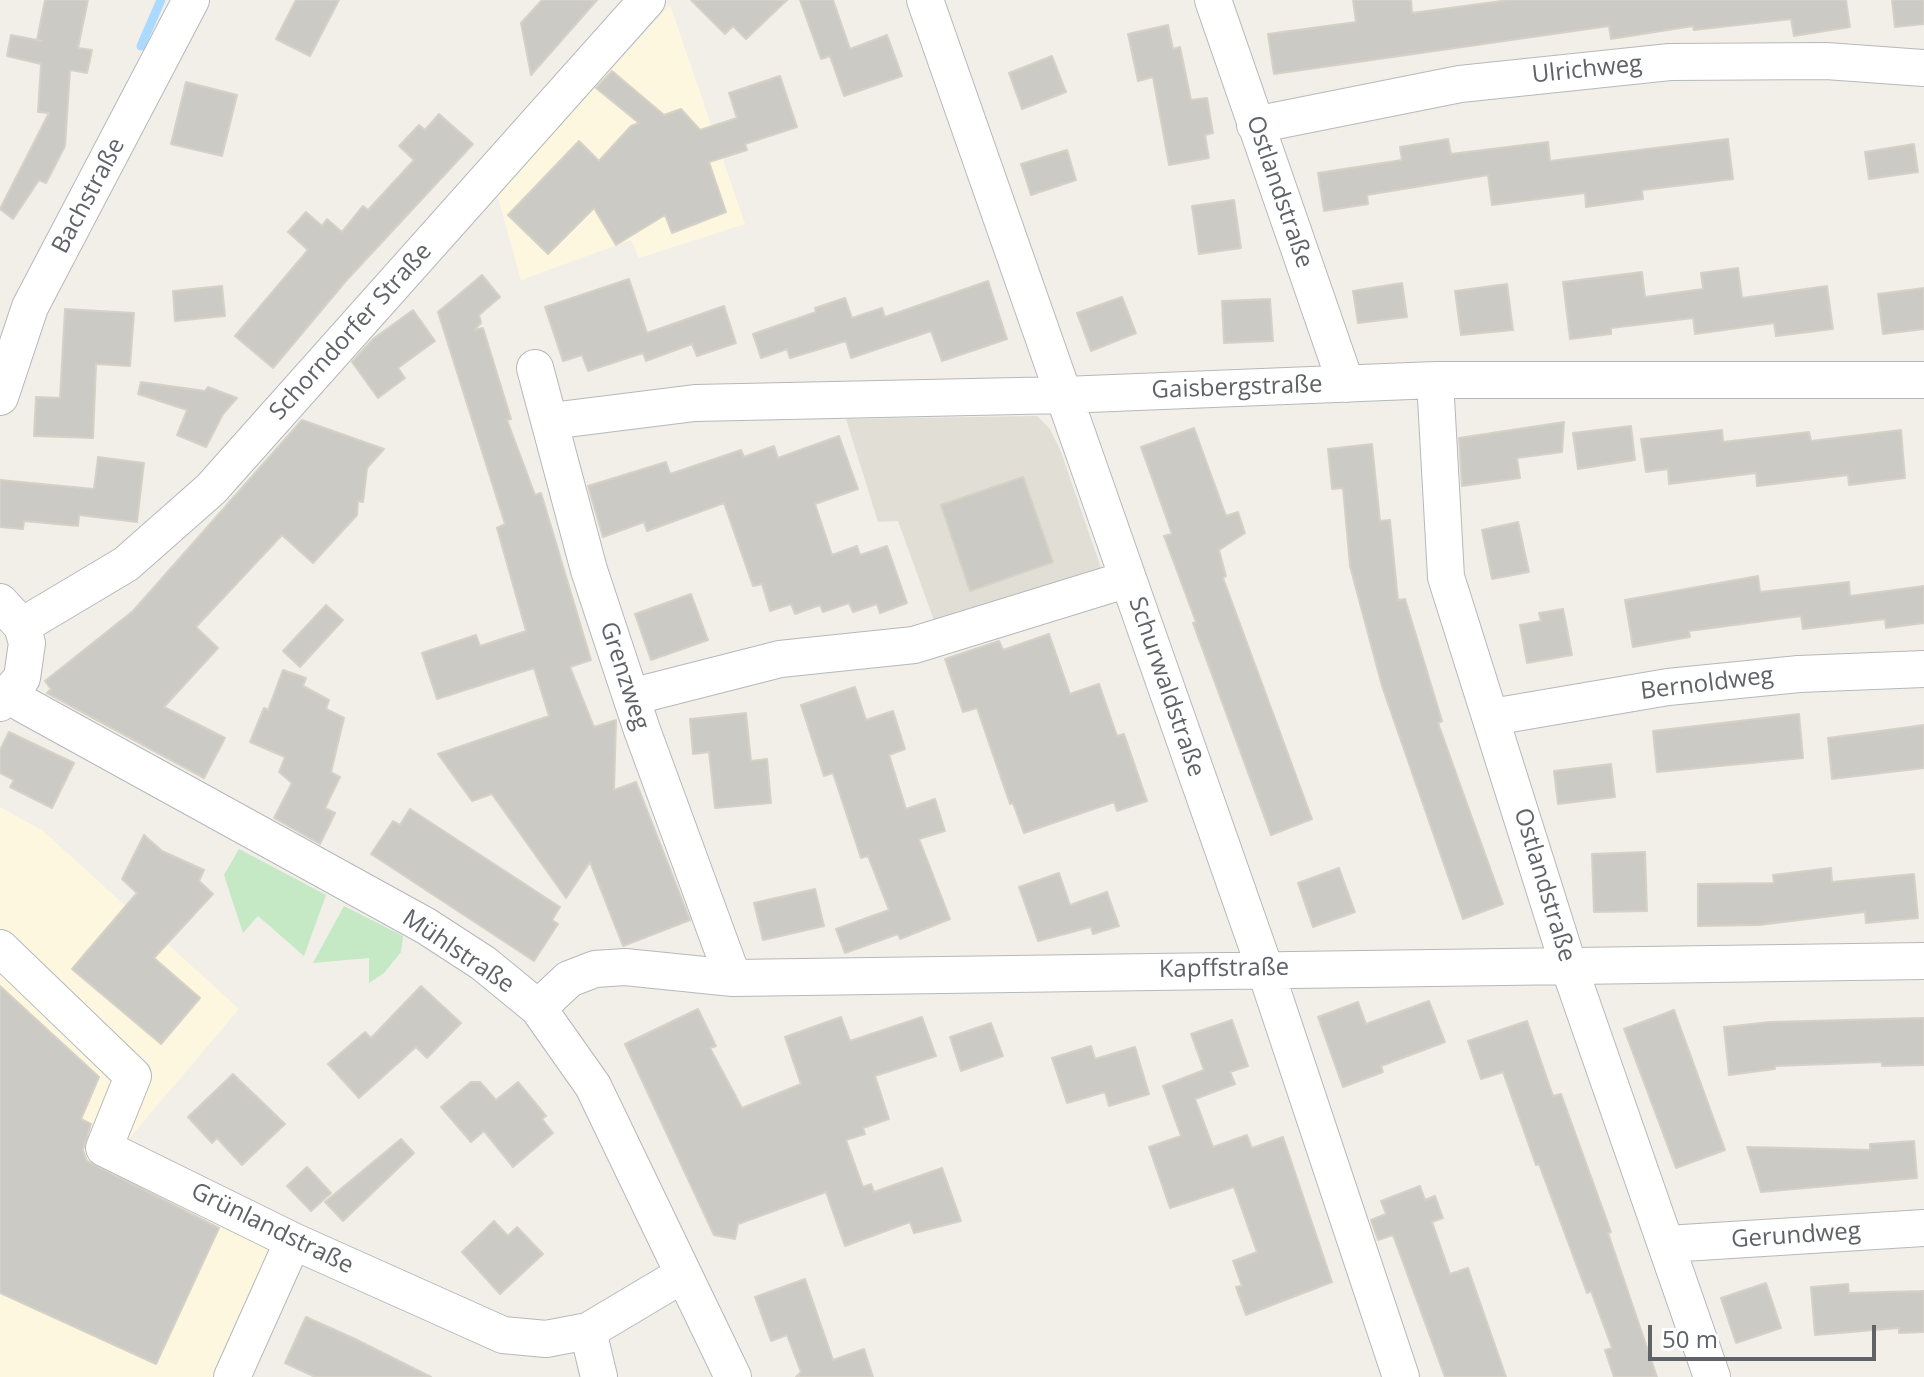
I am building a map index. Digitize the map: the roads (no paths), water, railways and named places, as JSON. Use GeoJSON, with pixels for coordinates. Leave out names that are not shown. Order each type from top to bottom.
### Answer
{"type":"FeatureCollection","features":[{"type":"Feature","properties":{"kind":"street","name":"Bachstraße"},"geometry":{"type":"LineString","coordinates":[[0,397],[30,307],[191,0]]}},
{"type":"Feature","properties":{"kind":"street","name":"Schorndorfer Straße"},"geometry":{"type":"LineString","coordinates":[[11,614],[126,564],[211,489],[647,0]]}},
{"type":"Feature","properties":{"kind":"street","name":"Schurwaldstraße"},"geometry":{"type":"LineString","coordinates":[[925,0],[1265,969],[1401,1377]]}},
{"type":"Feature","properties":{"kind":"street","name":"Ostlandstraße"},"geometry":{"type":"LineString","coordinates":[[1213,0],[1346,384]]}},
{"type":"Feature","properties":{"kind":"street","name":"Ulrichweg"},"geometry":{"type":"LineString","coordinates":[[1255,125],[1460,84],[1670,62],[1826,61],[1924,68]]}},
{"type":"Feature","properties":{"kind":"street","name":"Grenzweg"},"geometry":{"type":"LineString","coordinates":[[535,368],[589,570],[631,697],[733,978]]}},
{"type":"Feature","properties":{"kind":"street","name":"Ostlandstraße"},"geometry":{"type":"LineString","coordinates":[[1435,380],[1446,577],[1568,964],[1712,1377]]}},
{"type":"Feature","properties":{"kind":"street","name":"Gaisbergstraße"},"geometry":{"type":"LineString","coordinates":[[551,421],[695,403],[1064,395],[1435,380],[1924,380]]}},
{"type":"Feature","properties":{"kind":"street"},"geometry":{"type":"LineString","coordinates":[[631,697],[780,659],[914,645],[1128,579]]}},
{"type":"Feature","properties":{"kind":"street"},"geometry":{"type":"LineString","coordinates":[[6,698],[22,678],[27,661],[27,643],[11,614]]}},
{"type":"Feature","properties":{"kind":"street","name":"Bernoldweg"},"geometry":{"type":"LineString","coordinates":[[1492,717],[1668,687],[1799,674],[1924,669]]}},
{"type":"Feature","properties":{"kind":"street","name":"Mühlstraße"},"geometry":{"type":"LineString","coordinates":[[6,698],[23,704],[426,926],[483,963],[538,1008],[593,1086],[629,1155],[682,1275],[733,1377]]}},
{"type":"Feature","properties":{"kind":"street","name":"Grünlandstraße"},"geometry":{"type":"LineString","coordinates":[[0,948],[133,1076],[104,1148],[293,1241],[503,1335],[546,1339],[588,1331],[682,1275]]}},
{"type":"Feature","properties":{"kind":"street","name":"Kapffstraße"},"geometry":{"type":"LineString","coordinates":[[538,1008],[569,979],[595,969],[625,967],[733,978],[1924,961]]}},
{"type":"Feature","properties":{"kind":"street","name":"Gerundweg"},"geometry":{"type":"LineString","coordinates":[[1667,1244],[1924,1228]]}},
{"type":"Feature","properties":{"kind":"street"},"geometry":{"type":"LineString","coordinates":[[232,1377],[293,1241]]}},
{"type":"Feature","properties":{"kind":"street"},"geometry":{"type":"LineString","coordinates":[[588,1331],[599,1377]]}},
{"type":"Feature","properties":{"kind":"waterway"},"geometry":{"type":"LineString","coordinates":[[141,46],[161,0]]}}]}
